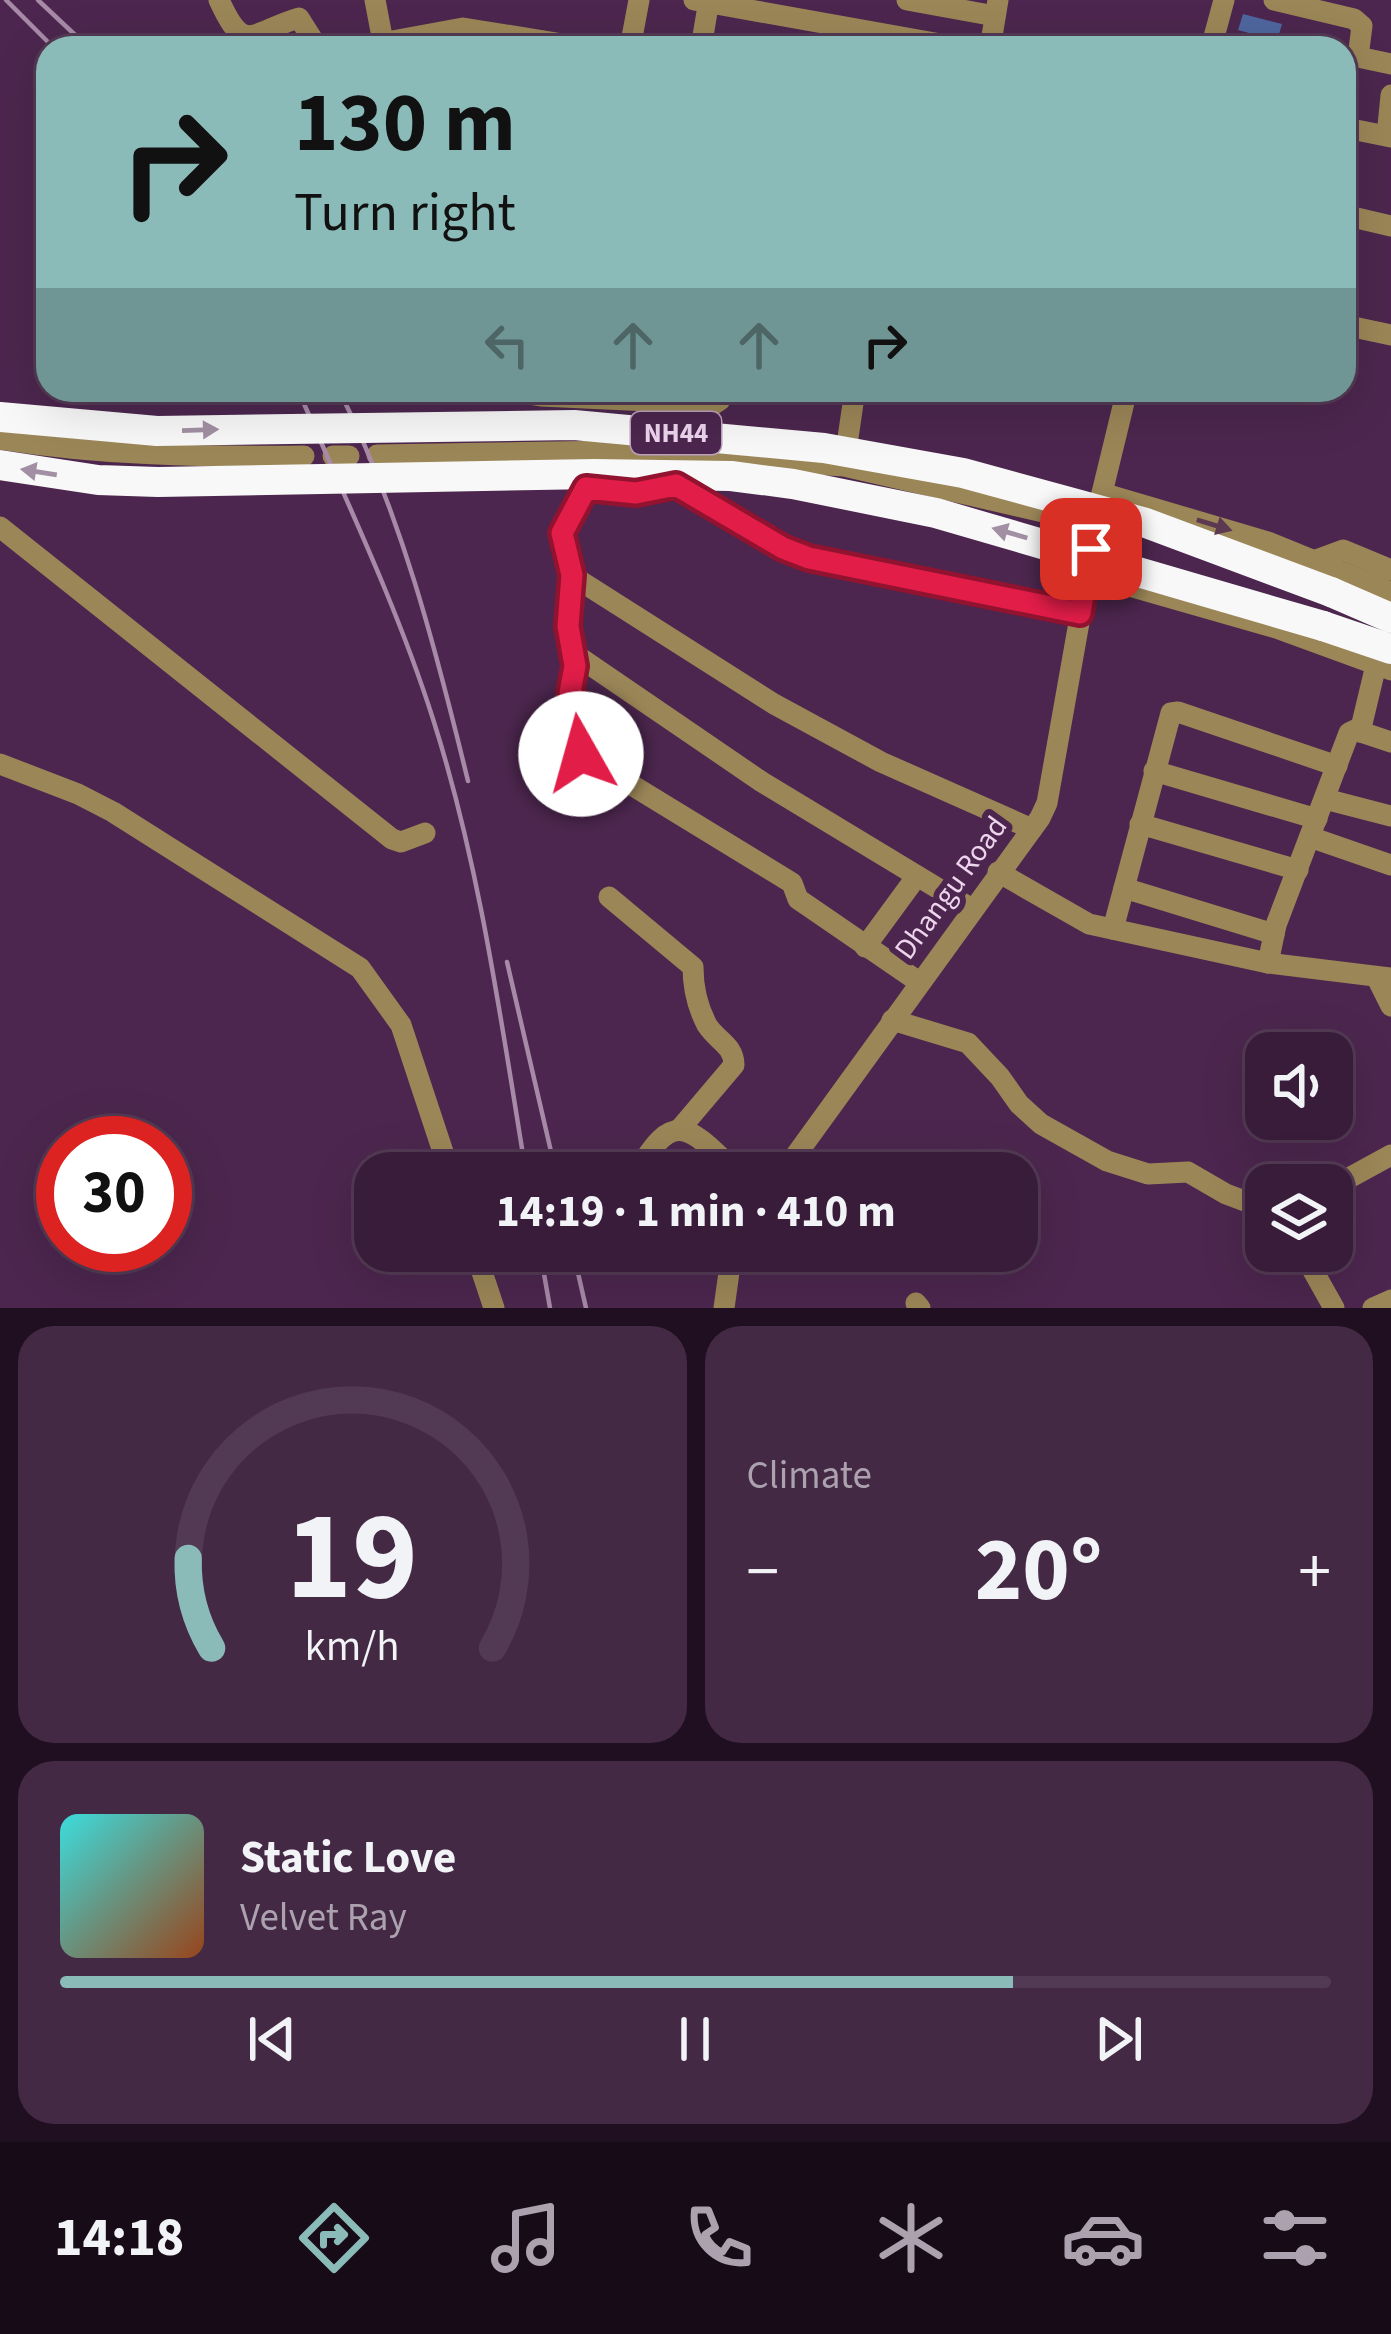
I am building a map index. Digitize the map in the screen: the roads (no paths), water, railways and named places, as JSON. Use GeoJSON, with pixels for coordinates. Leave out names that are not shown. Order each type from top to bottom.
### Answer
{"type":"FeatureCollection","features":[{"type":"Feature","properties":{"kind":"highway","name":"NH44"},"geometry":{"type":"LineString","coordinates":[[0,417],[157,431],[574,425],[824,448],[963,473],[1165,529],[1391,618]]}},
{"type":"Feature","properties":{"kind":"highway","name":"NH44"},"geometry":{"type":"LineString","coordinates":[[0,466],[98,480],[158,482],[593,474],[731,476],[794,484],[937,513],[1323,626],[1386,661]]}},
{"type":"Feature","properties":{"kind":"street"},"geometry":{"type":"LineString","coordinates":[[219,0],[241,35],[257,35],[296,9],[311,36]]}},
{"type":"Feature","properties":{"kind":"street"},"geometry":{"type":"LineString","coordinates":[[375,0],[382,36]]}},
{"type":"Feature","properties":{"kind":"street"},"geometry":{"type":"LineString","coordinates":[[632,36],[639,0]]}},
{"type":"Feature","properties":{"kind":"street"},"geometry":{"type":"LineString","coordinates":[[1214,36],[1224,0]]}},
{"type":"Feature","properties":{"kind":"street"},"geometry":{"type":"LineString","coordinates":[[1274,0],[1354,20],[1362,26],[1358,56],[1391,64]]}},
{"type":"Feature","properties":{"kind":"street"},"geometry":{"type":"LineString","coordinates":[[701,36],[704,1],[874,36]]}},
{"type":"Feature","properties":{"kind":"street"},"geometry":{"type":"LineString","coordinates":[[913,36],[913,2],[997,8]]}},
{"type":"Feature","properties":{"kind":"street"},"geometry":{"type":"LineString","coordinates":[[453,36],[475,28],[497,36]]}},
{"type":"Feature","properties":{"kind":"street"},"geometry":{"type":"LineString","coordinates":[[1356,130],[1389,137],[1391,95]]}},
{"type":"Feature","properties":{"kind":"street"},"geometry":{"type":"LineString","coordinates":[[1356,218],[1391,226]]}},
{"type":"Feature","properties":{"kind":"street"},"geometry":{"type":"LineString","coordinates":[[1356,328],[1391,335]]}},
{"type":"Feature","properties":{"kind":"street"},"geometry":{"type":"LineString","coordinates":[[671,402],[717,402]]}},
{"type":"Feature","properties":{"kind":"street"},"geometry":{"type":"LineString","coordinates":[[844,466],[853,402]]}},
{"type":"Feature","properties":{"kind":"street","name":"Dhangu Road"},"geometry":{"type":"LineString","coordinates":[[798,1152],[1047,803],[1096,524],[1124,402]]}},
{"type":"Feature","properties":{"kind":"street"},"geometry":{"type":"LineString","coordinates":[[0,439],[185,457],[304,456]]}},
{"type":"Feature","properties":{"kind":"street"},"geometry":{"type":"LineString","coordinates":[[377,455],[611,451],[844,466],[1096,524]]}},
{"type":"Feature","properties":{"kind":"street"},"geometry":{"type":"LineString","coordinates":[[919,982],[798,899],[792,883],[583,755],[584,706],[570,693],[572,575],[562,533],[586,488],[636,493],[676,485],[783,548],[809,558],[1080,613]]}},
{"type":"Feature","properties":{"kind":"street"},"geometry":{"type":"LineString","coordinates":[[1102,493],[1268,542],[1391,592]]}},
{"type":"Feature","properties":{"kind":"street"},"geometry":{"type":"LineString","coordinates":[[0,527],[392,839],[401,842],[425,833]]}},
{"type":"Feature","properties":{"kind":"street"},"geometry":{"type":"LineString","coordinates":[[1316,560],[1343,550],[1391,570]]}},
{"type":"Feature","properties":{"kind":"street"},"geometry":{"type":"LineString","coordinates":[[1087,574],[1386,661],[1360,731]]}},
{"type":"Feature","properties":{"kind":"street"},"geometry":{"type":"LineString","coordinates":[[572,575],[774,704],[881,762],[1032,829]]}},
{"type":"Feature","properties":{"kind":"street"},"geometry":{"type":"LineString","coordinates":[[573,653],[762,782],[972,909]]}},
{"type":"Feature","properties":{"kind":"street"},"geometry":{"type":"LineString","coordinates":[[1113,929],[1168,716],[1175,712],[1337,766]]}},
{"type":"Feature","properties":{"kind":"street"},"geometry":{"type":"LineString","coordinates":[[1268,963],[1274,934],[1348,733],[1360,731],[1391,742]]}},
{"type":"Feature","properties":{"kind":"street"},"geometry":{"type":"LineString","coordinates":[[0,764],[113,812],[360,968],[401,1025],[443,1152]]}},
{"type":"Feature","properties":{"kind":"street"},"geometry":{"type":"LineString","coordinates":[[1154,771],[1317,818],[1391,865]]}},
{"type":"Feature","properties":{"kind":"street"},"geometry":{"type":"LineString","coordinates":[[1317,818],[1391,816]]}},
{"type":"Feature","properties":{"kind":"street"},"geometry":{"type":"LineString","coordinates":[[1140,824],[1298,870]]}},
{"type":"Feature","properties":{"kind":"street"},"geometry":{"type":"LineString","coordinates":[[998,872],[1089,924],[1268,963],[1384,978],[1391,1006]]}},
{"type":"Feature","properties":{"kind":"street"},"geometry":{"type":"LineString","coordinates":[[865,947],[917,875]]}},
{"type":"Feature","properties":{"kind":"street"},"geometry":{"type":"LineString","coordinates":[[1124,887],[1274,934]]}},
{"type":"Feature","properties":{"kind":"street"},"geometry":{"type":"LineString","coordinates":[[609,897],[692,966],[693,986],[705,1021],[734,1053],[734,1065],[679,1130],[655,1141],[649,1152]]}},
{"type":"Feature","properties":{"kind":"street"},"geometry":{"type":"LineString","coordinates":[[892,1020],[968,1043],[1041,1124],[1107,1161],[1148,1174],[1189,1172],[1245,1201]]}},
{"type":"Feature","properties":{"kind":"street"},"geometry":{"type":"LineString","coordinates":[[679,1130],[695,1135],[713,1152]]}},
{"type":"Feature","properties":{"kind":"street"},"geometry":{"type":"LineString","coordinates":[[1353,1176],[1391,1155]]}},
{"type":"Feature","properties":{"kind":"street"},"geometry":{"type":"LineString","coordinates":[[483,1272],[494,1308]]}},
{"type":"Feature","properties":{"kind":"street"},"geometry":{"type":"LineString","coordinates":[[724,1308],[729,1272]]}},
{"type":"Feature","properties":{"kind":"street"},"geometry":{"type":"LineString","coordinates":[[1314,1272],[1334,1308]]}},
{"type":"Feature","properties":{"kind":"street"},"geometry":{"type":"LineString","coordinates":[[1373,1308],[1391,1300]]}},
{"type":"Feature","properties":{"kind":"railway"},"geometry":{"type":"LineString","coordinates":[[6,0],[42,36]]}},
{"type":"Feature","properties":{"kind":"railway"},"geometry":{"type":"LineString","coordinates":[[38,0],[76,36]]}},
{"type":"Feature","properties":{"kind":"railway"},"geometry":{"type":"LineString","coordinates":[[303,402],[370,553],[433,719],[488,944],[523,1152]]}},
{"type":"Feature","properties":{"kind":"railway"},"geometry":{"type":"LineString","coordinates":[[345,402],[398,533],[468,781]]}},
{"type":"Feature","properties":{"kind":"railway"},"geometry":{"type":"LineString","coordinates":[[507,962],[551,1152]]}},
{"type":"Feature","properties":{"kind":"railway"},"geometry":{"type":"LineString","coordinates":[[544,1272],[550,1308]]}},
{"type":"Feature","properties":{"kind":"railway"},"geometry":{"type":"LineString","coordinates":[[578,1272],[586,1308]]}}]}
